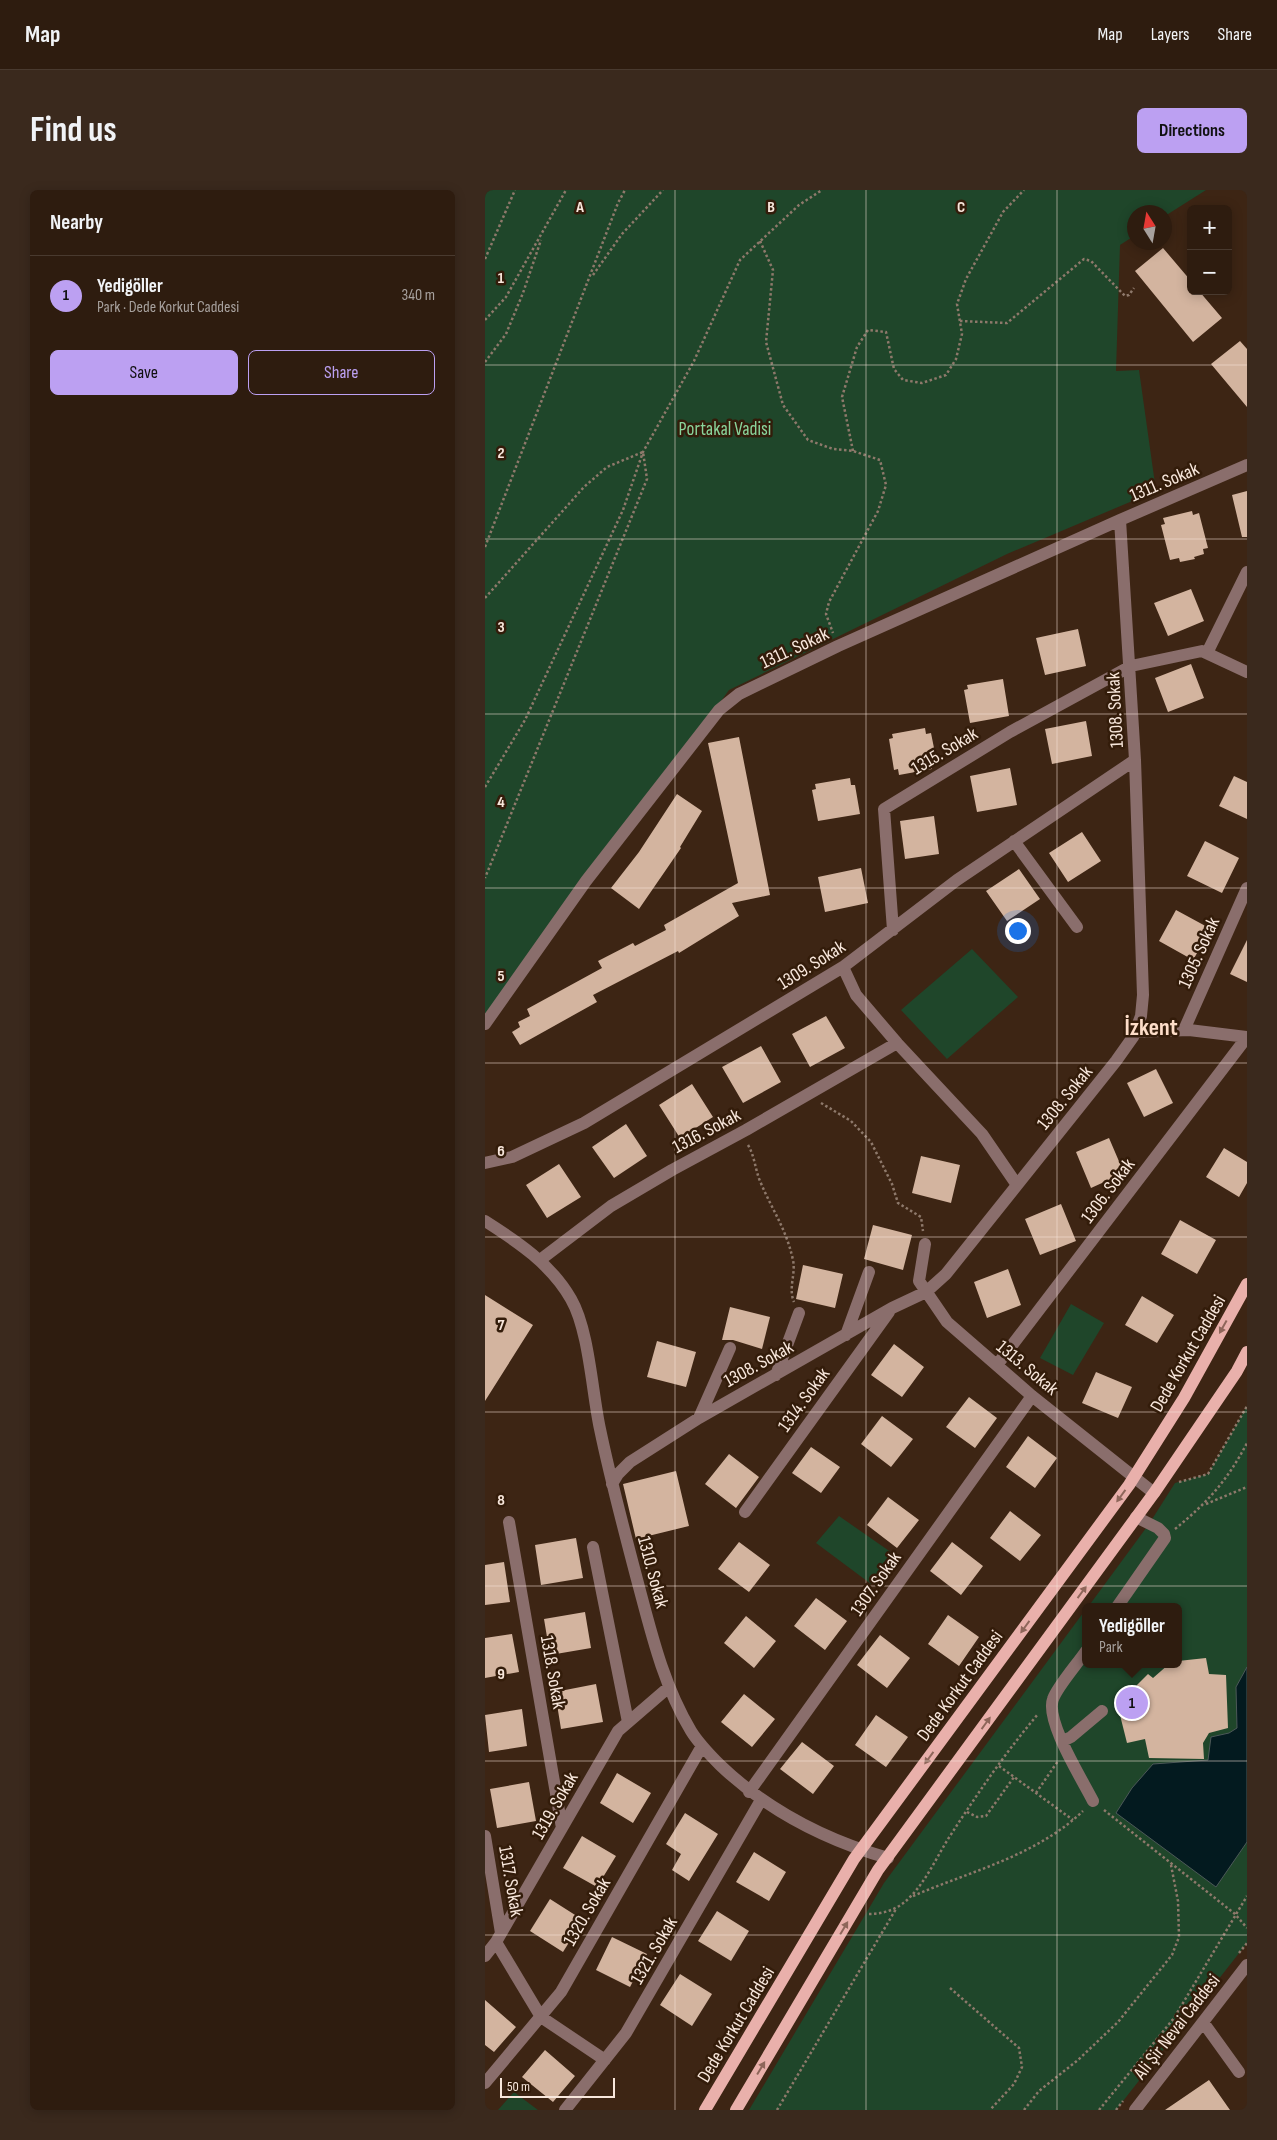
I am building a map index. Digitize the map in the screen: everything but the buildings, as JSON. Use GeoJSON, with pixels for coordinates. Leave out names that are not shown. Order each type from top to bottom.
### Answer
{"type":"FeatureCollection","features":[{"type":"Feature","properties":{"kind":"main road","name":"Dede Korkut Caddesi"},"geometry":{"type":"LineString","coordinates":[[705,2110],[861,1850],[1134,1478],[1184,1398],[1247,1284]]}},
{"type":"Feature","properties":{"kind":"main road"},"geometry":{"type":"LineString","coordinates":[[736,2110],[879,1870],[1154,1493],[1237,1371],[1247,1352]]}},
{"type":"Feature","properties":{"kind":"street","name":"1311. Sokak"},"geometry":{"type":"LineString","coordinates":[[485,1024],[587,880],[719,710],[739,694],[838,646],[1247,465]]}},
{"type":"Feature","properties":{"kind":"street","name":"1308. Sokak"},"geometry":{"type":"LineString","coordinates":[[612,1484],[618,1474],[630,1462],[699,1418],[776,1376],[892,1308],[926,1292],[945,1274],[1017,1185],[1116,1061],[1135,1032],[1141,1016],[1143,962],[1131,666],[1120,520]]}},
{"type":"Feature","properties":{"kind":"street"},"geometry":{"type":"LineString","coordinates":[[1207,653],[1247,572]]}},
{"type":"Feature","properties":{"kind":"street"},"geometry":{"type":"LineString","coordinates":[[1131,666],[1202,651],[1247,672]]}},
{"type":"Feature","properties":{"kind":"street","name":"1315. Sokak"},"geometry":{"type":"LineString","coordinates":[[893,930],[884,809],[1010,732],[1131,666]]}},
{"type":"Feature","properties":{"kind":"street","name":"1309. Sokak"},"geometry":{"type":"LineString","coordinates":[[485,1163],[512,1157],[584,1123],[843,967],[957,880],[1135,760]]}},
{"type":"Feature","properties":{"kind":"street"},"geometry":{"type":"LineString","coordinates":[[1014,841],[1077,927]]}},
{"type":"Feature","properties":{"kind":"street","name":"1305. Sokak"},"geometry":{"type":"LineString","coordinates":[[1184,1030],[1244,903],[1247,888]]}},
{"type":"Feature","properties":{"kind":"street"},"geometry":{"type":"LineString","coordinates":[[843,967],[856,995],[897,1043],[982,1134],[1017,1185]]}},
{"type":"Feature","properties":{"kind":"street"},"geometry":{"type":"LineString","coordinates":[[1135,1032],[1184,1030],[1247,1037]]}},
{"type":"Feature","properties":{"kind":"street","name":"1306. Sokak"},"geometry":{"type":"LineString","coordinates":[[997,1365],[1247,1037]]}},
{"type":"Feature","properties":{"kind":"street","name":"1316. Sokak"},"geometry":{"type":"LineString","coordinates":[[540,1260],[611,1206],[897,1043]]}},
{"type":"Feature","properties":{"kind":"street","name":"1310. Sokak"},"geometry":{"type":"LineString","coordinates":[[485,1221],[521,1244],[540,1260],[571,1298],[580,1316],[599,1428],[659,1661],[669,1687],[692,1733],[749,1792],[761,1800],[792,1819],[861,1850],[888,1858]]}},
{"type":"Feature","properties":{"kind":"street","name":"1313. Sokak"},"geometry":{"type":"LineString","coordinates":[[925,1244],[919,1281],[947,1322],[1032,1396],[1154,1493]]}},
{"type":"Feature","properties":{"kind":"street"},"geometry":{"type":"LineString","coordinates":[[846,1335],[869,1272]]}},
{"type":"Feature","properties":{"kind":"street","name":"1314. Sokak"},"geometry":{"type":"LineString","coordinates":[[745,1512],[892,1308]]}},
{"type":"Feature","properties":{"kind":"street"},"geometry":{"type":"LineString","coordinates":[[776,1376],[799,1314]]}},
{"type":"Feature","properties":{"kind":"street"},"geometry":{"type":"LineString","coordinates":[[699,1418],[730,1348]]}},
{"type":"Feature","properties":{"kind":"street","name":"1307. Sokak"},"geometry":{"type":"LineString","coordinates":[[749,1792],[1032,1396]]}},
{"type":"Feature","properties":{"kind":"street"},"geometry":{"type":"LineString","coordinates":[[1120,1603],[1165,1538],[1158,1528],[1136,1517]]}},
{"type":"Feature","properties":{"kind":"street","name":"1318. Sokak"},"geometry":{"type":"LineString","coordinates":[[509,1522],[562,1828]]}},
{"type":"Feature","properties":{"kind":"street"},"geometry":{"type":"LineString","coordinates":[[593,1547],[628,1722]]}},
{"type":"Feature","properties":{"kind":"street"},"geometry":{"type":"LineString","coordinates":[[1082,1657],[1053,1698],[1051,1711],[1053,1721],[1093,1801]]}},
{"type":"Feature","properties":{"kind":"street","name":"1319. Sokak"},"geometry":{"type":"LineString","coordinates":[[485,1956],[499,1937],[618,1731],[669,1687]]}},
{"type":"Feature","properties":{"kind":"street"},"geometry":{"type":"LineString","coordinates":[[1065,1745],[1071,1737],[1102,1711]]}},
{"type":"Feature","properties":{"kind":"street","name":"1320. Sokak"},"geometry":{"type":"LineString","coordinates":[[485,2083],[561,1992],[703,1746]]}},
{"type":"Feature","properties":{"kind":"street","name":"1321. Sokak"},"geometry":{"type":"LineString","coordinates":[[565,2110],[626,2033],[761,1800]]}},
{"type":"Feature","properties":{"kind":"street","name":"1317. Sokak"},"geometry":{"type":"LineString","coordinates":[[485,1836],[499,1937]]}},
{"type":"Feature","properties":{"kind":"street"},"geometry":{"type":"LineString","coordinates":[[499,1937],[541,2017],[605,2060]]}},
{"type":"Feature","properties":{"kind":"street","name":"Ali Şir Nevai Caddesi"},"geometry":{"type":"LineString","coordinates":[[1135,2110],[1247,1965]]}},
{"type":"Feature","properties":{"kind":"street"},"geometry":{"type":"LineString","coordinates":[[1203,2022],[1239,2072]]}},
{"type":"Feature","properties":{"kind":"path"},"geometry":{"type":"LineString","coordinates":[[485,259],[515,190]]}},
{"type":"Feature","properties":{"kind":"path"},"geometry":{"type":"LineString","coordinates":[[485,320],[506,296],[544,232],[566,190]]}},
{"type":"Feature","properties":{"kind":"path"},"geometry":{"type":"LineString","coordinates":[[485,547],[591,278],[618,203],[625,190]]}},
{"type":"Feature","properties":{"kind":"path"},"geometry":{"type":"LineString","coordinates":[[591,278],[622,234],[663,190]]}},
{"type":"Feature","properties":{"kind":"path"},"geometry":{"type":"LineString","coordinates":[[485,787],[525,720],[623,510],[643,452],[694,361],[741,260],[799,205],[822,190]]}},
{"type":"Feature","properties":{"kind":"path"},"geometry":{"type":"LineString","coordinates":[[853,451],[842,397],[857,347],[868,330],[886,332],[893,369],[903,380],[922,383],[946,375],[956,359],[962,334],[957,304],[966,278],[1003,212],[1025,190]]}},
{"type":"Feature","properties":{"kind":"path"},"geometry":{"type":"LineString","coordinates":[[485,362],[506,334],[523,294],[544,232]]}},
{"type":"Feature","properties":{"kind":"path"},"geometry":{"type":"LineString","coordinates":[[760,241],[773,270],[766,342],[783,405],[808,440],[833,449],[853,451],[880,460],[887,485],[878,510],[829,602],[826,614],[838,646]]}},
{"type":"Feature","properties":{"kind":"path"},"geometry":{"type":"LineString","coordinates":[[960,321],[1007,323],[1084,259],[1091,260],[1125,296],[1134,288]]}},
{"type":"Feature","properties":{"kind":"path"},"geometry":{"type":"LineString","coordinates":[[485,598],[584,487],[607,467],[643,452]]}},
{"type":"Feature","properties":{"kind":"path"},"geometry":{"type":"LineString","coordinates":[[485,878],[647,479],[643,452]]}},
{"type":"Feature","properties":{"kind":"path"},"geometry":{"type":"LineString","coordinates":[[806,1096],[851,1121],[871,1142],[892,1184],[898,1203],[921,1217],[925,1244]]}},
{"type":"Feature","properties":{"kind":"path"},"geometry":{"type":"LineString","coordinates":[[741,1133],[754,1154],[760,1181],[788,1238],[793,1264],[790,1293],[799,1314]]}},
{"type":"Feature","properties":{"kind":"path"},"geometry":{"type":"LineString","coordinates":[[1175,1484],[1209,1474],[1247,1406]]}},
{"type":"Feature","properties":{"kind":"path"},"geometry":{"type":"LineString","coordinates":[[1165,1538],[1205,1504],[1219,1489],[1247,1443]]}},
{"type":"Feature","properties":{"kind":"path"},"geometry":{"type":"LineString","coordinates":[[1205,1504],[1247,1487]]}},
{"type":"Feature","properties":{"kind":"path"},"geometry":{"type":"LineString","coordinates":[[911,1897],[999,1766],[1024,1731],[1053,1698]]}},
{"type":"Feature","properties":{"kind":"path"},"geometry":{"type":"LineString","coordinates":[[1036,1793],[1065,1745]]}},
{"type":"Feature","properties":{"kind":"path"},"geometry":{"type":"LineString","coordinates":[[999,1766],[1073,1820]]}},
{"type":"Feature","properties":{"kind":"path"},"geometry":{"type":"LineString","coordinates":[[967,1812],[977,1817],[986,1816],[1014,1777]]}},
{"type":"Feature","properties":{"kind":"path"},"geometry":{"type":"LineString","coordinates":[[866,1914],[881,1914],[896,1908],[911,1897],[1010,1858],[1052,1836],[1093,1801],[1235,1914],[1247,1928]]}},
{"type":"Feature","properties":{"kind":"path"},"geometry":{"type":"LineString","coordinates":[[1024,2110],[1039,2091],[1078,2060],[1118,2022],[1177,1946],[1179,1937],[1177,1901],[1171,1864]]}},
{"type":"Feature","properties":{"kind":"path"},"geometry":{"type":"LineString","coordinates":[[1099,2110],[1174,2018],[1247,1896]]}},
{"type":"Feature","properties":{"kind":"path"},"geometry":{"type":"LineString","coordinates":[[777,2110],[896,1908]]}},
{"type":"Feature","properties":{"kind":"path"},"geometry":{"type":"LineString","coordinates":[[950,1988],[1019,2048],[1023,2067],[1015,2084],[990,2110]]}},
{"type":"Feature","properties":{"kind":"green space","name":"Portakal Vadisi"},"geometry":{"type":"Polygon","coordinates":[[[485,190],[1206,190],[1172,212],[1172,205],[1127,205],[1127,240],[1120,245],[1116,371],[1139,370],[1156,491],[1007,554],[729,690],[485,1025],[485,190]]]}},
{"type":"Feature","properties":{"kind":"green space"},"geometry":{"type":"Polygon","coordinates":[[[972,949],[1018,997],[947,1059],[901,1010],[972,949]]]}},
{"type":"Feature","properties":{"kind":"green space"},"geometry":{"type":"Polygon","coordinates":[[[1071,1304],[1104,1323],[1073,1375],[1040,1358],[1071,1304]]]}},
{"type":"Feature","properties":{"kind":"green space"},"geometry":{"type":"Polygon","coordinates":[[[1247,1406],[1247,1943],[1116,2110],[749,2110],[884,1883],[1082,1614],[1082,1668],[1182,1668],[1182,1603],[1091,1603],[1149,1524],[1175,1483],[1208,1474],[1247,1406]]]}},
{"type":"Feature","properties":{"kind":"green space"},"geometry":{"type":"Polygon","coordinates":[[[839,1516],[895,1555],[871,1584],[816,1543],[839,1516]]]}},
{"type":"Feature","properties":{"kind":"green space"},"geometry":{"type":"Polygon","coordinates":[[[514,2092],[538,2110],[498,2110],[514,2092]]]}},
{"type":"Feature","properties":{"kind":"water"},"geometry":{"type":"Polygon","coordinates":[[[1247,1667],[1247,1842],[1216,1887],[1116,1813],[1132,1788],[1153,1764],[1208,1760],[1211,1737],[1229,1733],[1237,1728],[1236,1687],[1247,1667]]]}},
{"type":"Feature","properties":{"kind":"place","name":"Yedigöller"},"geometry":{"type":"Point","coordinates":[1132,1703]}},
{"type":"Feature","properties":{"kind":"district","name":"İzkent"},"geometry":{"type":"Point","coordinates":[1151,1027]}}]}
